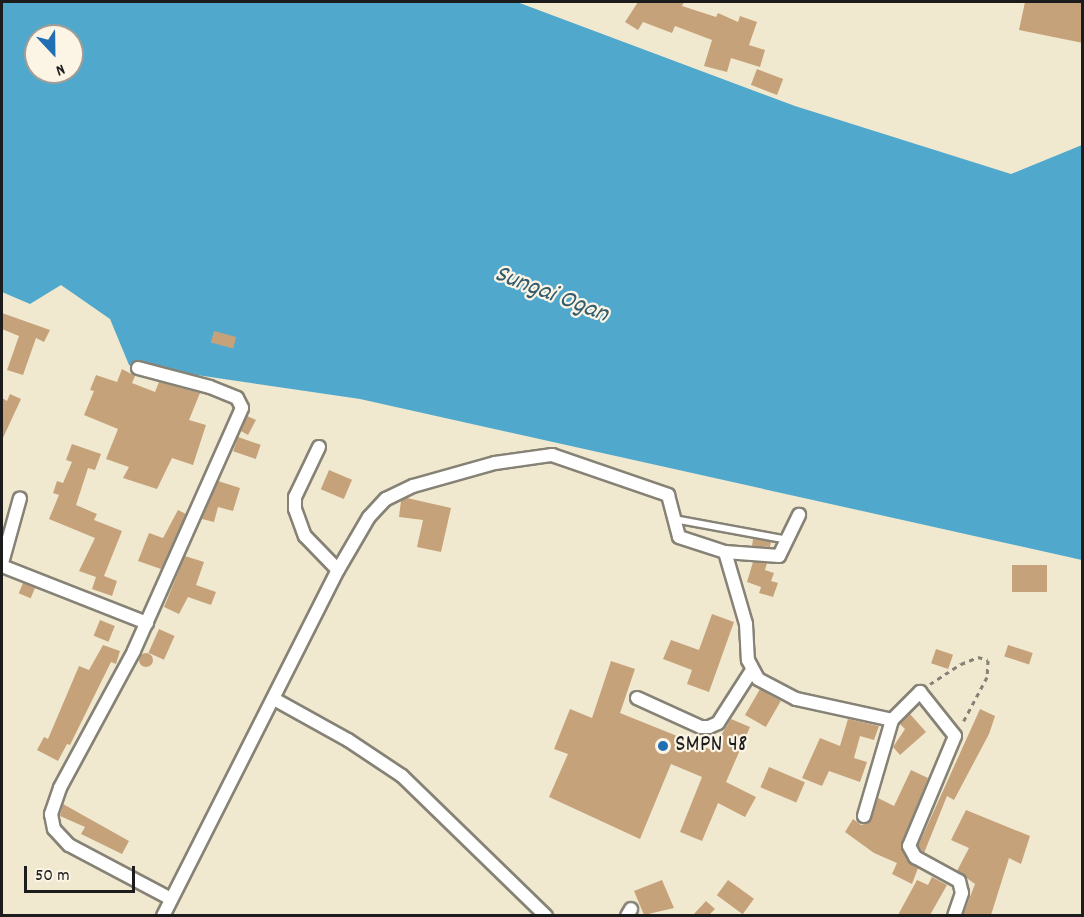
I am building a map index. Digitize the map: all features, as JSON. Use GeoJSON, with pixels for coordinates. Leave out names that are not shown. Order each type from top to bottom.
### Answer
{"type":"FeatureCollection","features":[{"type":"Feature","properties":{"kind":"street"},"geometry":{"type":"LineString","coordinates":[[138,368],[210,387],[237,398],[242,408],[147,623],[60,788],[51,814],[54,829],[69,844],[171,899]]}},
{"type":"Feature","properties":{"kind":"street"},"geometry":{"type":"LineString","coordinates":[[319,447],[295,497],[295,509],[305,536],[338,570]]}},
{"type":"Feature","properties":{"kind":"street"},"geometry":{"type":"LineString","coordinates":[[163,915],[338,570],[377,507],[397,493],[530,455],[552,455],[664,492],[672,501],[674,519],[683,540],[725,552],[779,556],[799,515]]}},
{"type":"Feature","properties":{"kind":"street"},"geometry":{"type":"LineString","coordinates":[[20,498],[2,564],[147,623]]}},
{"type":"Feature","properties":{"kind":"street"},"geometry":{"type":"LineString","coordinates":[[725,552],[739,593],[752,670],[766,686],[796,699],[892,720]]}},
{"type":"Feature","properties":{"kind":"street"},"geometry":{"type":"LineString","coordinates":[[637,698],[701,727],[709,727],[718,723],[752,670]]}},
{"type":"Feature","properties":{"kind":"street"},"geometry":{"type":"LineString","coordinates":[[864,816],[892,720],[920,692],[956,736],[909,846],[915,857],[959,881],[962,893],[954,915]]}},
{"type":"Feature","properties":{"kind":"street"},"geometry":{"type":"LineString","coordinates":[[273,699],[348,740],[402,776],[546,915]]}},
{"type":"Feature","properties":{"kind":"lane"},"geometry":{"type":"LineString","coordinates":[[674,519],[788,540]]}},
{"type":"Feature","properties":{"kind":"path"},"geometry":{"type":"LineString","coordinates":[[920,692],[961,664],[978,657],[988,660],[987,677],[956,736]]}},
{"type":"Feature","properties":{"kind":"water","name":"Sungai Ogan"},"geometry":{"type":"Polygon","coordinates":[[[2,2],[517,2],[795,106],[1011,174],[1082,145],[1082,560],[360,399],[129,365],[110,319],[61,285],[30,304],[2,292],[2,2]]]}},
{"type":"Feature","properties":{"kind":"building"},"geometry":{"type":"Polygon","coordinates":[[[638,2],[684,2],[682,6],[716,17],[718,13],[738,22],[740,16],[757,22],[749,45],[765,50],[760,67],[731,58],[727,72],[704,66],[712,40],[675,26],[672,33],[643,22],[638,30],[625,22],[638,2]]]}},
{"type":"Feature","properties":{"kind":"building"},"geometry":{"type":"Polygon","coordinates":[[[1025,2],[1083,2],[1083,43],[1019,30],[1025,2]]]}},
{"type":"Feature","properties":{"kind":"building"},"geometry":{"type":"Polygon","coordinates":[[[757,69],[783,79],[777,95],[751,85],[757,69]]]}},
{"type":"Feature","properties":{"kind":"building"},"geometry":{"type":"Polygon","coordinates":[[[2,313],[50,330],[44,342],[36,338],[23,375],[7,370],[19,336],[2,329],[2,313]]]}},
{"type":"Feature","properties":{"kind":"building"},"geometry":{"type":"Polygon","coordinates":[[[214,331],[236,337],[233,349],[211,343],[214,331]]]}},
{"type":"Feature","properties":{"kind":"building"},"geometry":{"type":"Polygon","coordinates":[[[122,369],[135,376],[132,383],[155,392],[159,382],[200,393],[189,420],[206,425],[193,465],[172,458],[157,489],[123,478],[129,467],[106,459],[118,429],[84,415],[94,391],[90,390],[96,375],[117,382],[122,369]]]}},
{"type":"Feature","properties":{"kind":"building"},"geometry":{"type":"Polygon","coordinates":[[[10,394],[21,399],[2,440],[2,398],[7,401],[10,394]]]}},
{"type":"Feature","properties":{"kind":"building"},"geometry":{"type":"Polygon","coordinates":[[[247,416],[256,420],[248,435],[241,431],[247,416]]]}},
{"type":"Feature","properties":{"kind":"building"},"geometry":{"type":"Polygon","coordinates":[[[238,437],[261,445],[256,459],[233,451],[238,437]]]}},
{"type":"Feature","properties":{"kind":"building"},"geometry":{"type":"Polygon","coordinates":[[[72,444],[101,454],[95,470],[88,468],[76,505],[97,514],[94,520],[122,531],[104,576],[117,581],[112,596],[92,589],[96,577],[79,571],[95,538],[49,519],[59,495],[53,493],[57,481],[63,483],[72,462],[66,460],[72,444]]]}},
{"type":"Feature","properties":{"kind":"building"},"geometry":{"type":"Polygon","coordinates":[[[329,470],[352,480],[344,499],[321,489],[329,470]]]}},
{"type":"Feature","properties":{"kind":"building"},"geometry":{"type":"Polygon","coordinates":[[[218,481],[240,488],[233,511],[218,507],[214,522],[202,519],[218,481]]]}},
{"type":"Feature","properties":{"kind":"building"},"geometry":{"type":"Polygon","coordinates":[[[407,498],[451,508],[441,552],[417,547],[423,520],[399,517],[401,501],[407,498]]]}},
{"type":"Feature","properties":{"kind":"building"},"geometry":{"type":"Polygon","coordinates":[[[178,510],[186,514],[161,569],[138,561],[149,533],[163,538],[178,510]]]}},
{"type":"Feature","properties":{"kind":"building"},"geometry":{"type":"Polygon","coordinates":[[[753,539],[771,542],[770,547],[752,546],[753,539]]]}},
{"type":"Feature","properties":{"kind":"building"},"geometry":{"type":"Polygon","coordinates":[[[185,556],[204,562],[196,585],[216,592],[211,605],[188,597],[179,614],[164,607],[185,556]]]}},
{"type":"Feature","properties":{"kind":"building"},"geometry":{"type":"Polygon","coordinates":[[[753,562],[767,563],[765,570],[774,573],[771,581],[778,583],[773,597],[759,593],[761,587],[747,582],[753,562]]]}},
{"type":"Feature","properties":{"kind":"building"},"geometry":{"type":"Polygon","coordinates":[[[1012,565],[1047,565],[1047,592],[1012,592],[1012,565]]]}},
{"type":"Feature","properties":{"kind":"building"},"geometry":{"type":"Polygon","coordinates":[[[23,583],[35,588],[31,598],[19,593],[23,583]]]}},
{"type":"Feature","properties":{"kind":"building"},"geometry":{"type":"Polygon","coordinates":[[[712,614],[734,622],[709,692],[687,684],[692,670],[663,659],[671,640],[699,650],[712,614]]]}},
{"type":"Feature","properties":{"kind":"building"},"geometry":{"type":"Polygon","coordinates":[[[100,620],[115,626],[108,642],[94,636],[100,620]]]}},
{"type":"Feature","properties":{"kind":"building"},"geometry":{"type":"Polygon","coordinates":[[[159,629],[175,636],[164,660],[148,653],[159,629]]]}},
{"type":"Feature","properties":{"kind":"building"},"geometry":{"type":"Polygon","coordinates":[[[103,645],[120,651],[116,664],[111,662],[70,745],[67,744],[58,761],[37,750],[44,737],[48,739],[79,666],[89,670],[103,645]]]}},
{"type":"Feature","properties":{"kind":"building"},"geometry":{"type":"Polygon","coordinates":[[[1008,645],[1033,653],[1029,664],[1004,656],[1008,645]]]}},
{"type":"Feature","properties":{"kind":"building"},"geometry":{"type":"Polygon","coordinates":[[[936,649],[953,655],[948,669],[931,663],[936,649]]]}},
{"type":"Feature","properties":{"kind":"building"},"geometry":{"type":"Polygon","coordinates":[[[146,653],[151,655],[153,660],[151,665],[146,667],[141,665],[139,660],[141,655],[146,653]]]}},
{"type":"Feature","properties":{"kind":"building"},"geometry":{"type":"Polygon","coordinates":[[[611,661],[635,669],[620,713],[712,750],[731,719],[750,727],[726,782],[756,797],[745,817],[718,803],[702,841],[680,832],[702,777],[671,764],[640,839],[549,797],[568,754],[554,749],[570,709],[592,718],[611,661]]]}},
{"type":"Feature","properties":{"kind":"building"},"geometry":{"type":"Polygon","coordinates":[[[760,689],[781,701],[766,727],[745,715],[760,689]]]}},
{"type":"Feature","properties":{"kind":"building"},"geometry":{"type":"Polygon","coordinates":[[[980,709],[995,716],[989,734],[954,800],[947,796],[924,853],[918,846],[980,709]]]}},
{"type":"Feature","properties":{"kind":"building"},"geometry":{"type":"Polygon","coordinates":[[[910,714],[926,732],[900,755],[893,747],[905,729],[900,724],[910,714]]]}},
{"type":"Feature","properties":{"kind":"building"},"geometry":{"type":"Polygon","coordinates":[[[848,719],[879,726],[874,740],[860,736],[854,758],[867,762],[860,782],[829,771],[822,786],[802,778],[820,738],[840,746],[848,719]]]}},
{"type":"Feature","properties":{"kind":"building"},"geometry":{"type":"Polygon","coordinates":[[[769,767],[805,782],[796,802],[760,787],[769,767]]]}},
{"type":"Feature","properties":{"kind":"building"},"geometry":{"type":"Polygon","coordinates":[[[911,770],[928,778],[901,846],[908,861],[918,868],[912,884],[892,874],[897,863],[874,853],[845,832],[853,819],[861,825],[870,822],[878,798],[894,806],[911,770]]]}},
{"type":"Feature","properties":{"kind":"building"},"geometry":{"type":"Polygon","coordinates":[[[63,804],[129,841],[122,854],[81,834],[85,827],[60,816],[63,804]]]}},
{"type":"Feature","properties":{"kind":"building"},"geometry":{"type":"Polygon","coordinates":[[[966,810],[1030,836],[1021,864],[1009,858],[991,915],[963,915],[975,884],[957,871],[969,848],[951,840],[966,810]]]}},
{"type":"Feature","properties":{"kind":"building"},"geometry":{"type":"Polygon","coordinates":[[[932,877],[947,885],[930,915],[898,915],[917,880],[928,885],[932,877]]]}},
{"type":"Feature","properties":{"kind":"building"},"geometry":{"type":"Polygon","coordinates":[[[662,880],[674,908],[644,915],[634,891],[662,880]]]}},
{"type":"Feature","properties":{"kind":"building"},"geometry":{"type":"Polygon","coordinates":[[[728,880],[754,899],[743,914],[717,895],[728,880]]]}},
{"type":"Feature","properties":{"kind":"building"},"geometry":{"type":"Polygon","coordinates":[[[706,901],[715,909],[709,915],[693,915],[706,901]]]}},
{"type":"Feature","properties":{"kind":"place","name":"SMPN 48"},"geometry":{"type":"Point","coordinates":[663,746]}}]}
